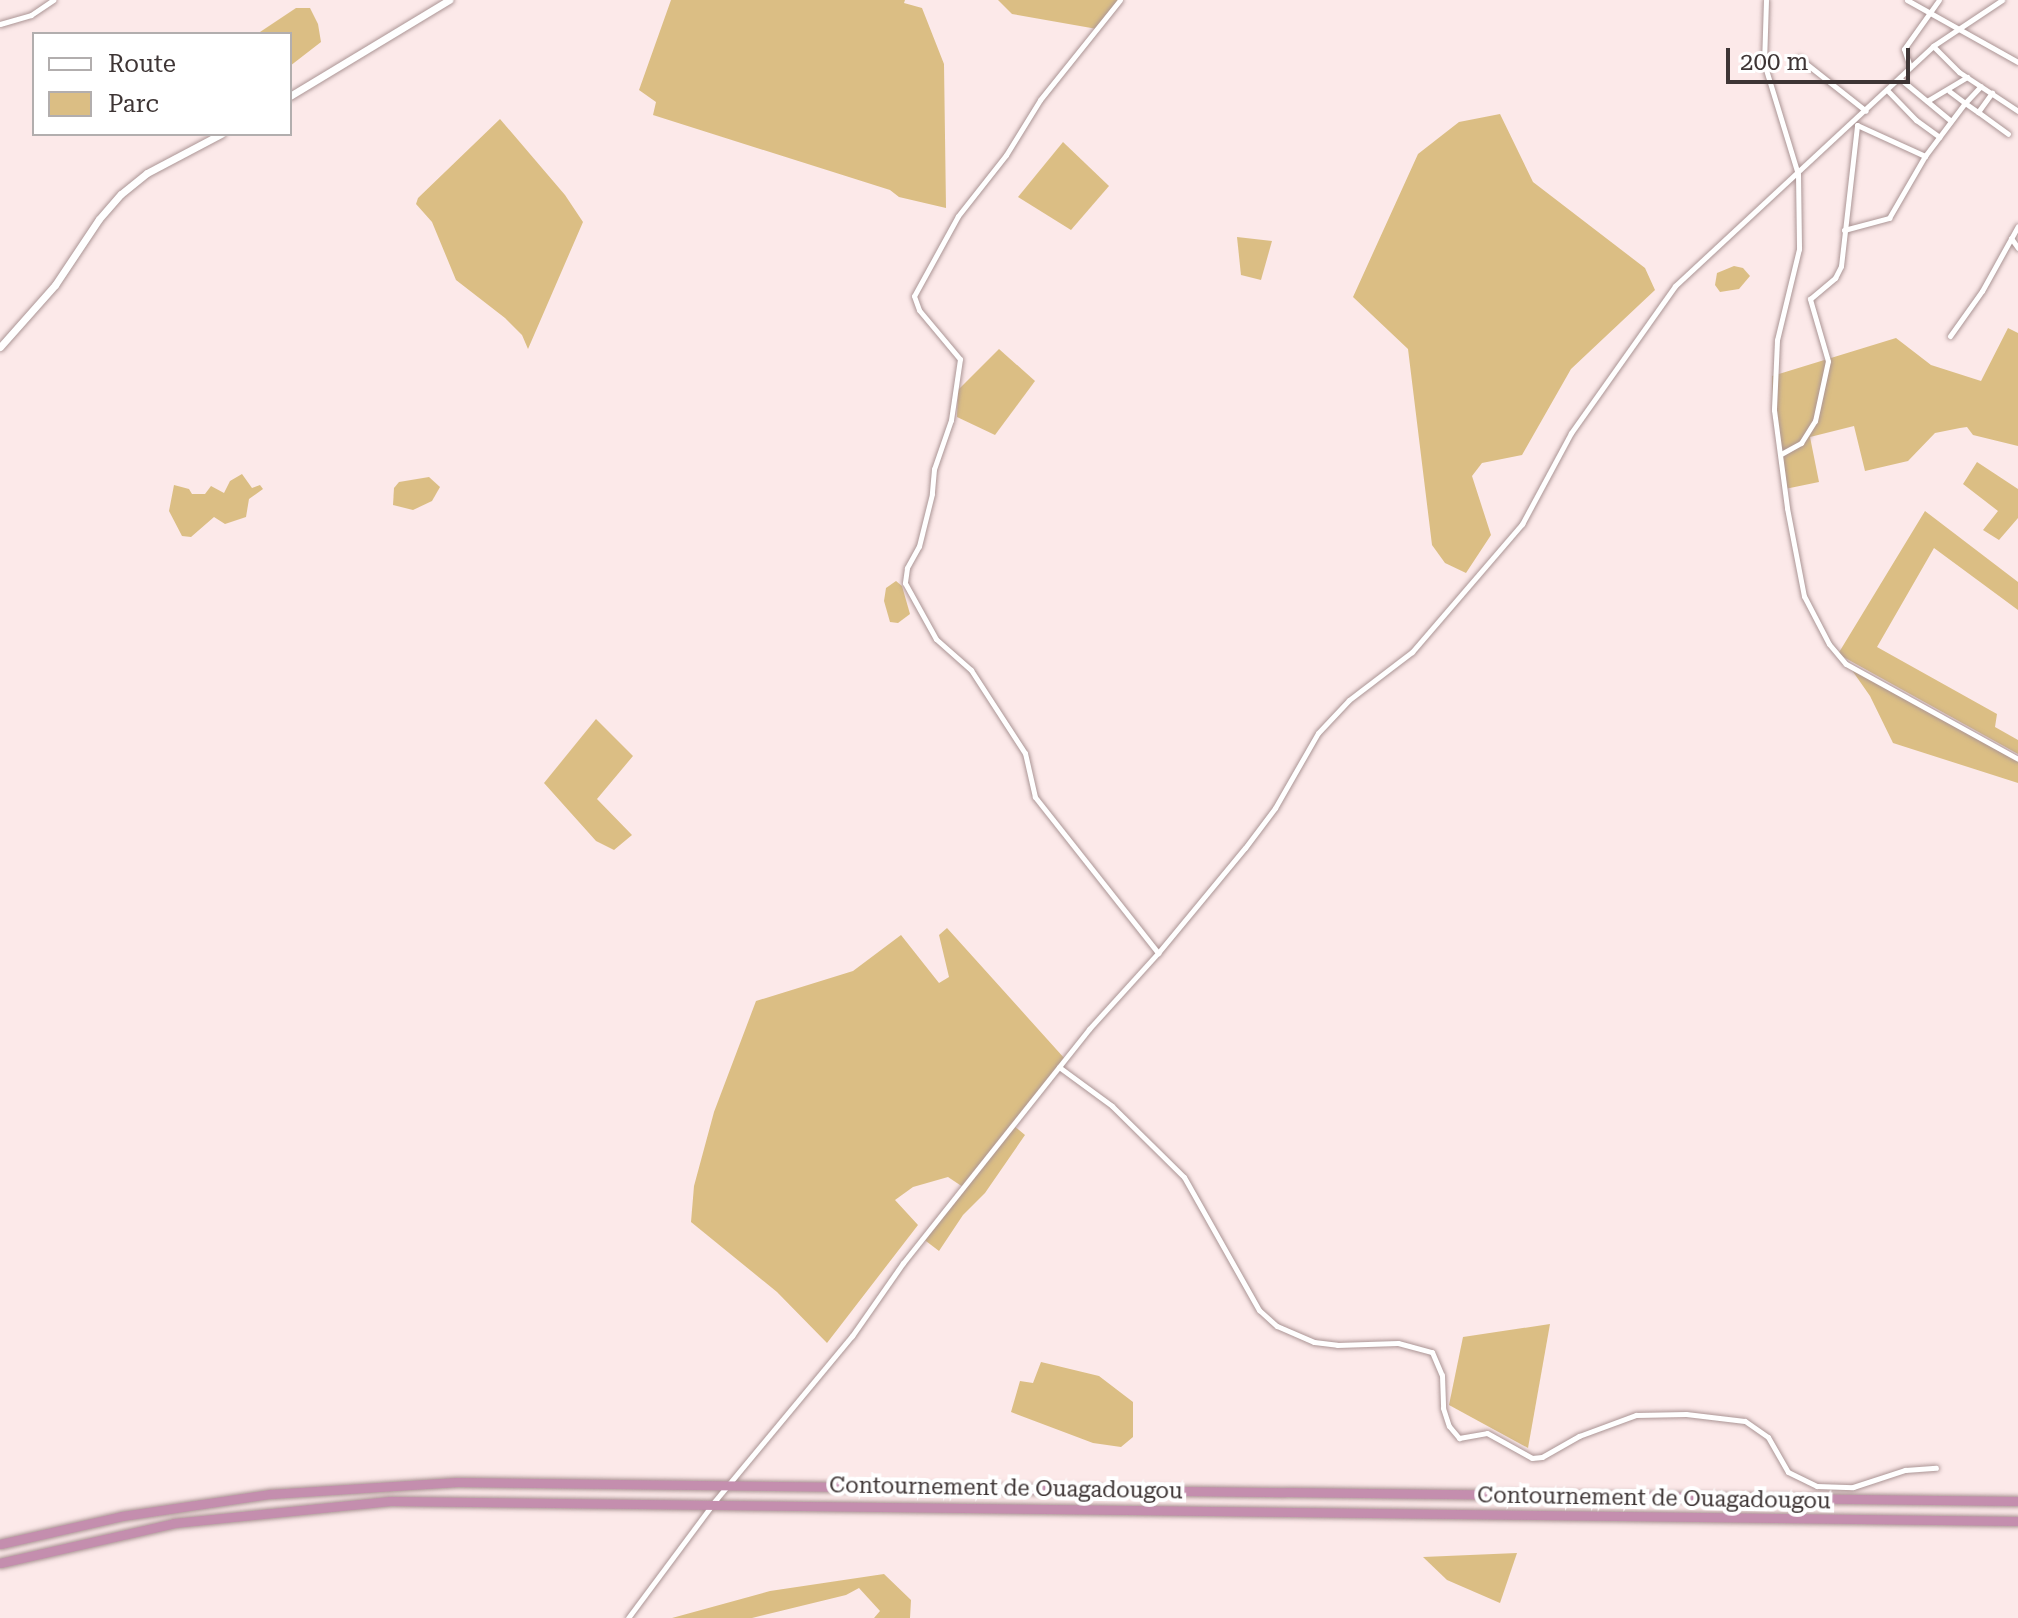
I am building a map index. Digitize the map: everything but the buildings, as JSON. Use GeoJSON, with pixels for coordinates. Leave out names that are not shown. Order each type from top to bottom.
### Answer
{"type":"FeatureCollection","features":[{"type":"Feature","properties":{"kind":"highway","name":"Contournement de Ouagadougou"},"geometry":{"type":"LineString","coordinates":[[0,1544],[122,1516],[343,1487],[457,1482],[2018,1501]]}},
{"type":"Feature","properties":{"kind":"highway","name":"Contournement de Ouagadougou"},"geometry":{"type":"LineString","coordinates":[[0,1563],[174,1523],[390,1501],[714,1502],[2018,1521]]}},
{"type":"Feature","properties":{"kind":"street"},"geometry":{"type":"LineString","coordinates":[[0,24],[31,15],[53,0]]}},
{"type":"Feature","properties":{"kind":"street"},"geometry":{"type":"LineString","coordinates":[[292,95],[449,0]]}},
{"type":"Feature","properties":{"kind":"street"},"geometry":{"type":"LineString","coordinates":[[1120,0],[1081,54],[1040,100],[1006,155],[958,216],[914,296],[919,310],[960,359],[951,420],[934,469],[932,494],[919,546],[907,568],[905,583],[936,639],[971,670],[1025,753],[1035,797],[1158,953]]}},
{"type":"Feature","properties":{"kind":"street"},"geometry":{"type":"LineString","coordinates":[[1766,0],[1762,43],[1764,63],[1798,174],[1799,249],[1775,359],[1774,410],[1801,586],[1812,613],[1840,660],[2018,759]]}},
{"type":"Feature","properties":{"kind":"street"},"geometry":{"type":"LineString","coordinates":[[1907,0],[2018,62]]}},
{"type":"Feature","properties":{"kind":"street"},"geometry":{"type":"LineString","coordinates":[[1910,67],[1904,49],[1939,0]]}},
{"type":"Feature","properties":{"kind":"street"},"geometry":{"type":"LineString","coordinates":[[628,1618],[714,1502],[852,1336],[903,1263],[1059,1067],[1158,953],[1275,808],[1318,733],[1349,700],[1412,652],[1522,524],[1571,433],[1675,286],[1855,124],[1933,46],[2002,0]]}},
{"type":"Feature","properties":{"kind":"street"},"geometry":{"type":"LineString","coordinates":[[1933,46],[1967,77],[2018,111]]}},
{"type":"Feature","properties":{"kind":"street"},"geometry":{"type":"LineString","coordinates":[[1799,58],[1866,111]]}},
{"type":"Feature","properties":{"kind":"street"},"geometry":{"type":"LineString","coordinates":[[1927,101],[1949,91],[1967,77]]}},
{"type":"Feature","properties":{"kind":"street"},"geometry":{"type":"LineString","coordinates":[[1899,78],[1951,121]]}},
{"type":"Feature","properties":{"kind":"street"},"geometry":{"type":"LineString","coordinates":[[1844,230],[1889,218],[1925,156],[1981,86]]}},
{"type":"Feature","properties":{"kind":"street"},"geometry":{"type":"LineString","coordinates":[[1887,90],[1916,120],[1939,137]]}},
{"type":"Feature","properties":{"kind":"street"},"geometry":{"type":"LineString","coordinates":[[1949,91],[2008,134]]}},
{"type":"Feature","properties":{"kind":"street"},"geometry":{"type":"LineString","coordinates":[[1978,112],[1992,93]]}},
{"type":"Feature","properties":{"kind":"street"},"geometry":{"type":"LineString","coordinates":[[1936,107],[1937,97]]}},
{"type":"Feature","properties":{"kind":"street"},"geometry":{"type":"LineString","coordinates":[[1855,124],[1925,156]]}},
{"type":"Feature","properties":{"kind":"street"},"geometry":{"type":"LineString","coordinates":[[1781,454],[1801,443],[1815,421],[1828,361],[1810,299],[1839,273],[1855,124]]}},
{"type":"Feature","properties":{"kind":"street"},"geometry":{"type":"LineString","coordinates":[[0,347],[55,285],[99,219],[121,194],[147,173],[217,136]]}},
{"type":"Feature","properties":{"kind":"street"},"geometry":{"type":"LineString","coordinates":[[1950,336],[1982,291],[2018,226]]}},
{"type":"Feature","properties":{"kind":"street"},"geometry":{"type":"LineString","coordinates":[[2011,238],[2018,248]]}},
{"type":"Feature","properties":{"kind":"street"},"geometry":{"type":"LineString","coordinates":[[1059,1067],[1122,1115],[1184,1177],[1259,1310],[1277,1326],[1314,1342],[1337,1345],[1398,1343],[1432,1352],[1442,1375],[1446,1417],[1459,1438],[1487,1433],[1532,1458],[1542,1457],[1579,1436],[1636,1415],[1686,1414],[1745,1421],[1768,1437],[1788,1472],[1817,1486],[1853,1487],[1905,1470],[1936,1468]]}},
{"type":"Feature","properties":{"kind":"green space"},"geometry":{"type":"Polygon","coordinates":[[[671,0],[905,0],[904,3],[922,8],[944,64],[946,208],[899,197],[890,190],[653,115],[656,102],[639,90],[671,0]]]}},
{"type":"Feature","properties":{"kind":"green space"},"geometry":{"type":"Polygon","coordinates":[[[998,0],[1119,0],[1097,29],[1012,14],[998,0]]]}},
{"type":"Feature","properties":{"kind":"green space"},"geometry":{"type":"Polygon","coordinates":[[[296,8],[310,8],[318,24],[321,42],[292,64],[292,32],[260,32],[296,8]]]}},
{"type":"Feature","properties":{"kind":"green space"},"geometry":{"type":"Polygon","coordinates":[[[1500,114],[1533,182],[1645,268],[1655,290],[1571,369],[1522,455],[1482,463],[1472,476],[1491,535],[1466,573],[1445,563],[1432,545],[1408,349],[1353,297],[1418,154],[1459,122],[1500,114]]]}},
{"type":"Feature","properties":{"kind":"green space"},"geometry":{"type":"Polygon","coordinates":[[[500,119],[565,195],[583,222],[528,349],[522,335],[505,318],[456,280],[432,222],[416,204],[418,198],[500,119]]]}},
{"type":"Feature","properties":{"kind":"green space"},"geometry":{"type":"Polygon","coordinates":[[[1063,142],[1109,186],[1071,230],[1018,197],[1063,142]]]}},
{"type":"Feature","properties":{"kind":"green space"},"geometry":{"type":"Polygon","coordinates":[[[1237,237],[1272,241],[1261,280],[1241,275],[1237,237]]]}},
{"type":"Feature","properties":{"kind":"green space"},"geometry":{"type":"Polygon","coordinates":[[[1734,266],[1743,268],[1750,276],[1739,289],[1720,292],[1715,285],[1717,273],[1734,266]]]}},
{"type":"Feature","properties":{"kind":"green space"},"geometry":{"type":"Polygon","coordinates":[[[2008,328],[2018,333],[2018,446],[1973,435],[1967,427],[1960,428],[1935,433],[1908,461],[1865,471],[1854,426],[1810,437],[1819,482],[1785,489],[1773,419],[1772,376],[1896,338],[1931,365],[1981,381],[2008,328]]]}},
{"type":"Feature","properties":{"kind":"green space"},"geometry":{"type":"Polygon","coordinates":[[[999,349],[1035,381],[995,435],[957,417],[958,390],[999,349]]]}},
{"type":"Feature","properties":{"kind":"green space"},"geometry":{"type":"Polygon","coordinates":[[[1977,462],[2018,489],[2018,518],[1999,540],[1983,530],[1998,511],[1963,484],[1977,462]]]}},
{"type":"Feature","properties":{"kind":"green space"},"geometry":{"type":"Polygon","coordinates":[[[242,474],[252,488],[260,485],[263,489],[249,499],[246,517],[225,524],[214,517],[191,537],[182,536],[169,511],[174,485],[189,489],[192,494],[205,494],[211,486],[224,493],[230,481],[242,474]]]}},
{"type":"Feature","properties":{"kind":"green space"},"geometry":{"type":"Polygon","coordinates":[[[429,477],[440,487],[432,501],[413,510],[393,505],[394,488],[399,482],[429,477]]]}},
{"type":"Feature","properties":{"kind":"green space"},"geometry":{"type":"Polygon","coordinates":[[[1925,511],[2018,582],[2018,610],[1934,548],[1877,647],[1997,714],[1995,727],[2018,740],[2018,754],[1838,654],[1925,511]]]}},
{"type":"Feature","properties":{"kind":"green space"},"geometry":{"type":"Polygon","coordinates":[[[896,581],[902,586],[910,614],[898,623],[890,622],[884,601],[886,588],[896,581]]]}},
{"type":"Feature","properties":{"kind":"green space"},"geometry":{"type":"Polygon","coordinates":[[[1849,666],[2018,759],[2018,783],[1893,743],[1870,696],[1849,666]]]}},
{"type":"Feature","properties":{"kind":"green space"},"geometry":{"type":"Polygon","coordinates":[[[596,719],[633,756],[597,799],[632,835],[614,850],[596,841],[544,783],[596,719]]]}},
{"type":"Feature","properties":{"kind":"green space"},"geometry":{"type":"Polygon","coordinates":[[[947,928],[1065,1059],[1013,1125],[1025,1135],[985,1193],[963,1215],[939,1251],[922,1238],[963,1187],[948,1177],[913,1187],[895,1200],[918,1225],[827,1343],[777,1292],[691,1222],[694,1186],[714,1112],[756,1001],[853,971],[901,935],[939,983],[949,977],[939,935],[947,928]]]}},
{"type":"Feature","properties":{"kind":"green space"},"geometry":{"type":"Polygon","coordinates":[[[1550,1324],[1528,1448],[1449,1405],[1463,1337],[1550,1324]]]}},
{"type":"Feature","properties":{"kind":"green space"},"geometry":{"type":"Polygon","coordinates":[[[1041,1362],[1099,1376],[1133,1402],[1133,1437],[1121,1447],[1093,1443],[1011,1412],[1020,1381],[1033,1383],[1041,1362]]]}},
{"type":"Feature","properties":{"kind":"green space"},"geometry":{"type":"Polygon","coordinates":[[[1517,1553],[1500,1603],[1447,1580],[1423,1557],[1517,1553]]]}},
{"type":"Feature","properties":{"kind":"green space"},"geometry":{"type":"Polygon","coordinates":[[[884,1574],[911,1600],[910,1618],[874,1618],[880,1611],[859,1588],[846,1595],[752,1618],[672,1618],[770,1591],[884,1574]]]}}]}
